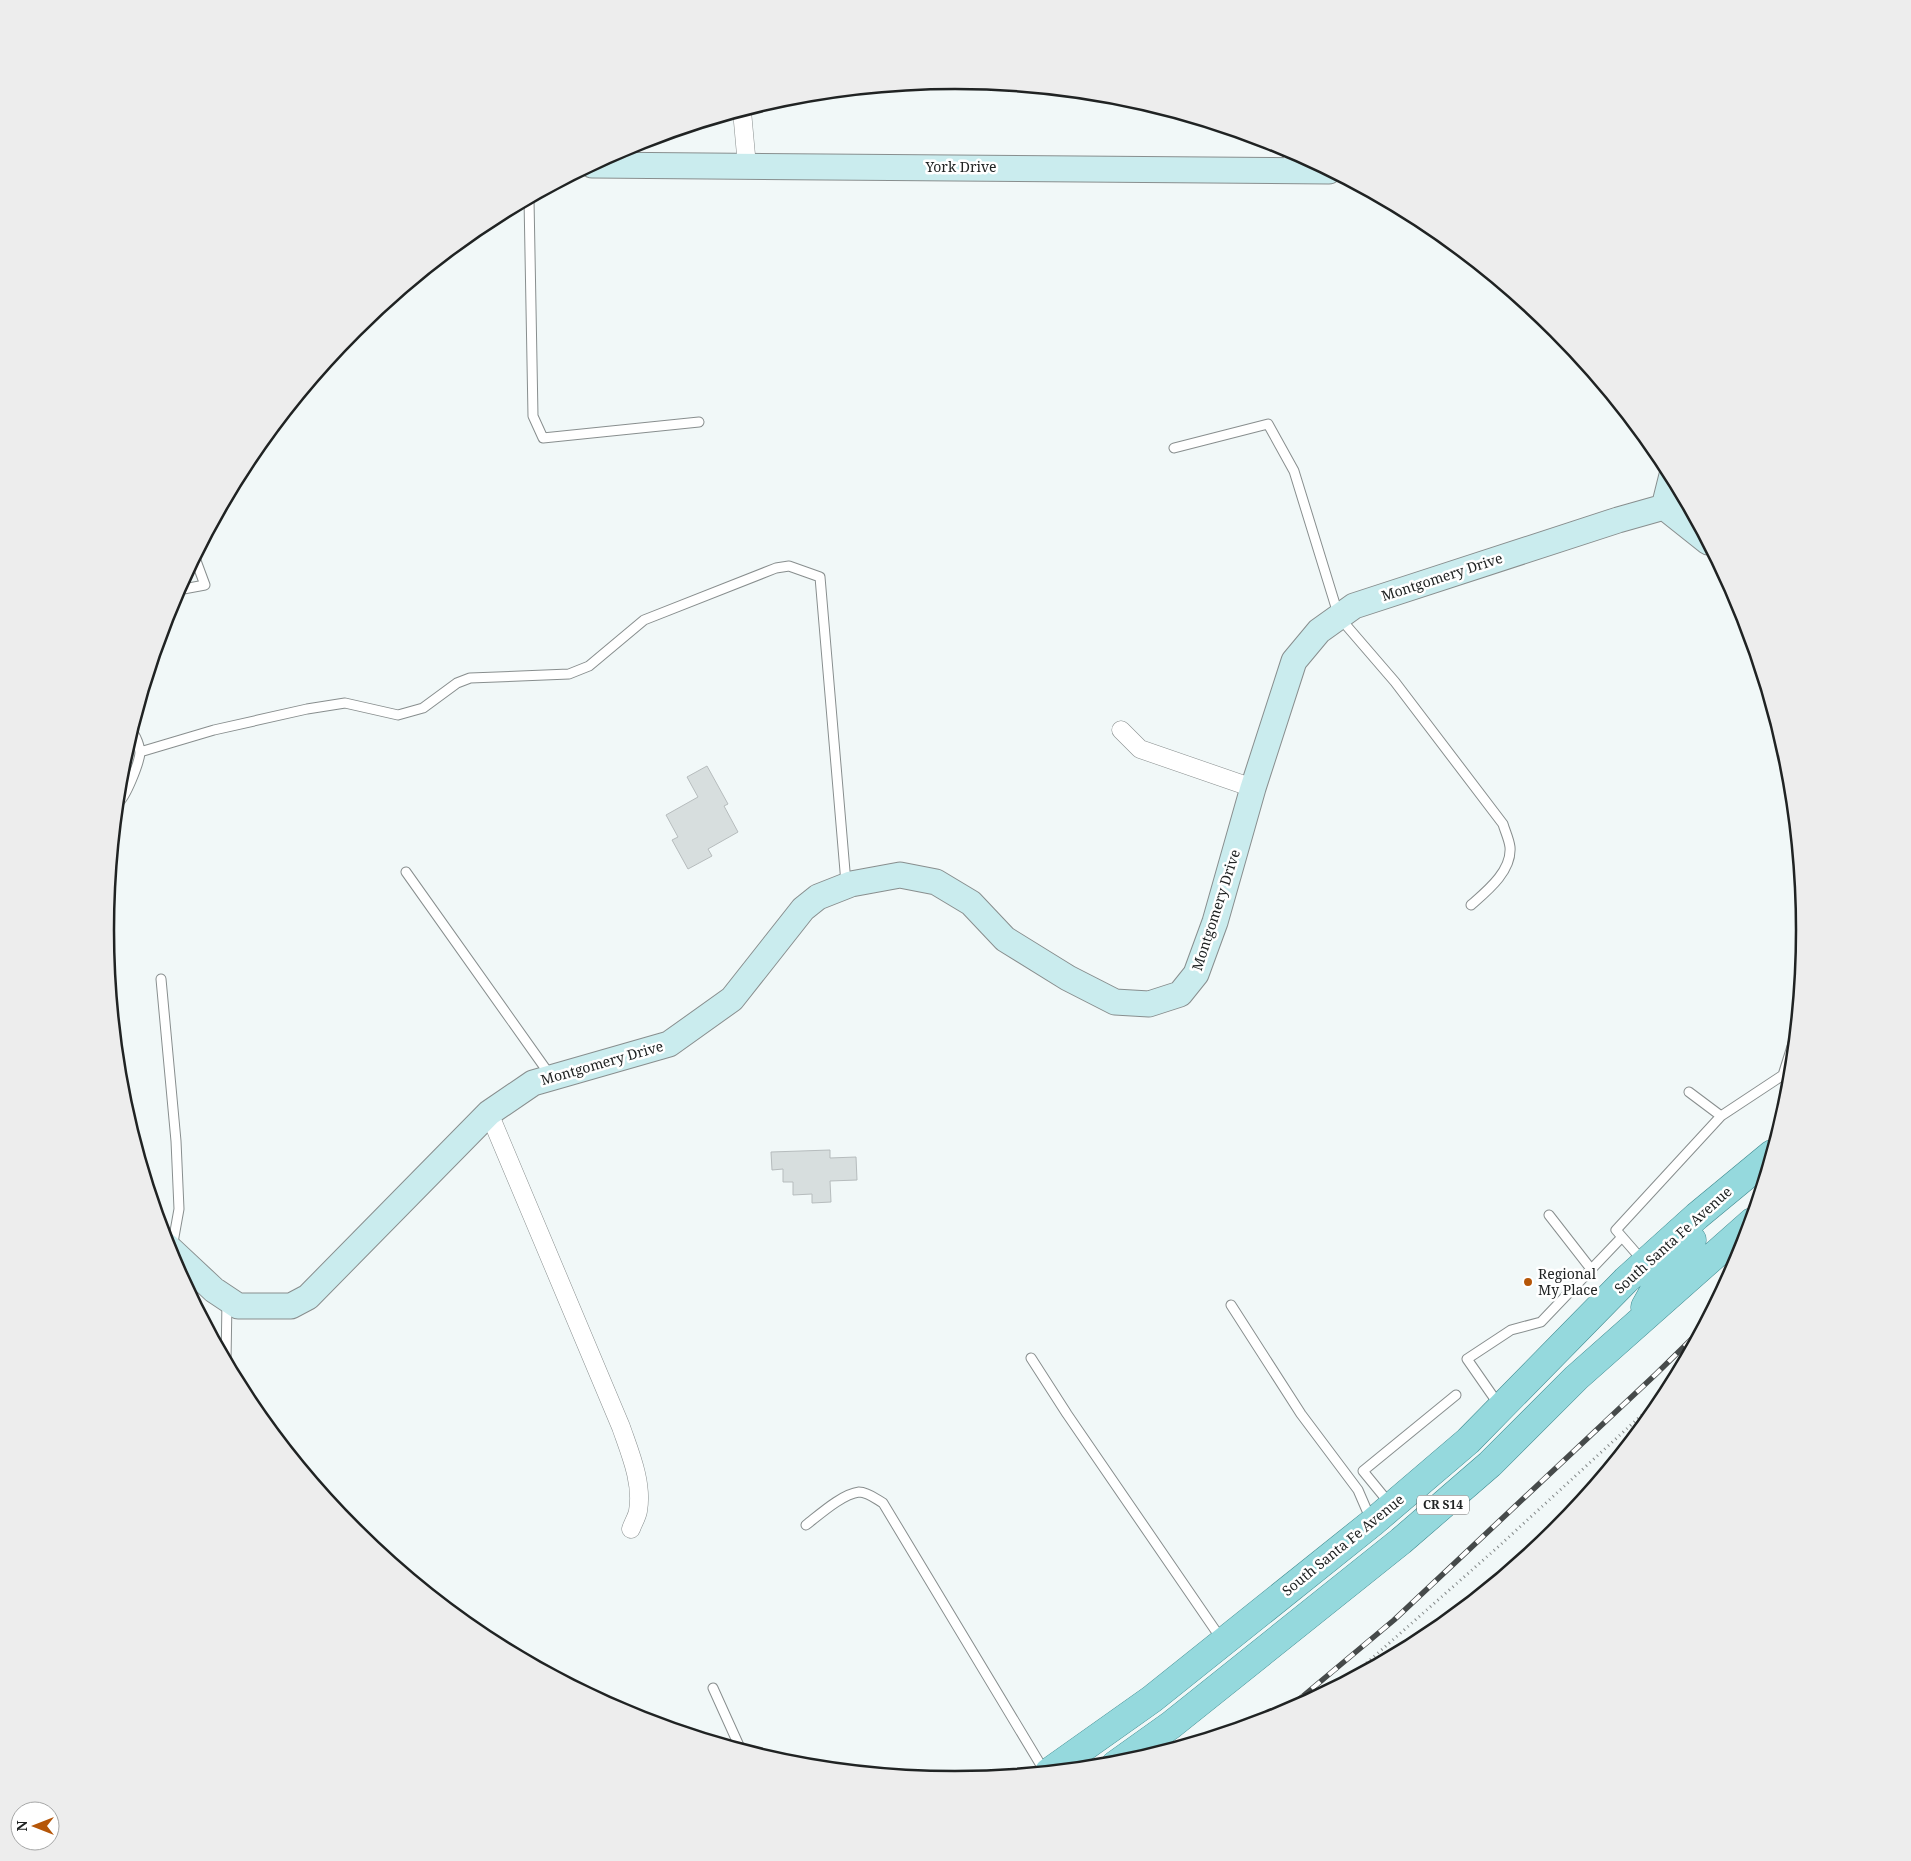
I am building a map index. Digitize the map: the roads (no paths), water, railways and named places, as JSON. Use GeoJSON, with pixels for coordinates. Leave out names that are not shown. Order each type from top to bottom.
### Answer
{"type":"FeatureCollection","features":[{"type":"Feature","properties":{"kind":"main road","name":"South Santa Fe Avenue"},"geometry":{"type":"LineString","coordinates":[[1058,1766],[1152,1699],[1224,1642],[1381,1515],[1468,1441],[1644,1263],[1766,1159]]}},
{"type":"Feature","properties":{"kind":"main road"},"geometry":{"type":"LineString","coordinates":[[1635,1326],[1661,1277],[1684,1248],[1758,1184]]}},
{"type":"Feature","properties":{"kind":"main road","name":"CR S14"},"geometry":{"type":"LineString","coordinates":[[1131,1753],[1171,1725],[1401,1541],[1490,1464],[1576,1378],[1741,1232]]}},
{"type":"Feature","properties":{"kind":"street"},"geometry":{"type":"LineString","coordinates":[[742,116],[747,166]]}},
{"type":"Feature","properties":{"kind":"street","name":"York Drive"},"geometry":{"type":"LineString","coordinates":[[607,165],[747,166],[1289,159]]}},
{"type":"Feature","properties":{"kind":"street"},"geometry":{"type":"LineString","coordinates":[[1669,486],[1664,507],[1696,533]]}},
{"type":"Feature","properties":{"kind":"street","name":"Montgomery Drive"},"geometry":{"type":"LineString","coordinates":[[181,1259],[214,1290],[238,1306],[291,1306],[308,1297],[489,1113],[533,1083],[669,1044],[732,1000],[803,909],[818,897],[846,886],[900,875],[936,882],[971,903],[1005,939],[1068,978],[1115,1002],[1149,1004],[1180,994],[1196,974],[1215,922],[1294,661],[1318,631],[1354,606],[1618,520],[1664,507]]}},
{"type":"Feature","properties":{"kind":"street"},"geometry":{"type":"LineString","coordinates":[[1121,730],[1140,749],[1254,788]]}},
{"type":"Feature","properties":{"kind":"street"},"geometry":{"type":"LineString","coordinates":[[489,1113],[621,1427],[636,1470],[638,1511],[631,1529]]}},
{"type":"Feature","properties":{"kind":"lane"},"geometry":{"type":"LineString","coordinates":[[529,206],[533,416],[542,438],[699,422]]}},
{"type":"Feature","properties":{"kind":"lane"},"geometry":{"type":"LineString","coordinates":[[1174,448],[1268,424],[1294,472],[1338,617],[1395,682],[1503,824],[1510,846],[1509,862],[1488,891],[1471,905]]}},
{"type":"Feature","properties":{"kind":"lane"},"geometry":{"type":"LineString","coordinates":[[187,588],[205,585],[198,565]]}},
{"type":"Feature","properties":{"kind":"lane"},"geometry":{"type":"LineString","coordinates":[[140,752],[214,730],[307,709],[345,703],[398,715],[423,708],[457,683],[470,678],[569,674],[589,666],[644,620],[776,568],[789,566],[820,577],[846,886]]}},
{"type":"Feature","properties":{"kind":"lane"},"geometry":{"type":"LineString","coordinates":[[126,793],[140,752],[136,739]]}},
{"type":"Feature","properties":{"kind":"lane"},"geometry":{"type":"LineString","coordinates":[[406,872],[552,1078]]}},
{"type":"Feature","properties":{"kind":"lane"},"geometry":{"type":"LineString","coordinates":[[160,979],[176,1141],[178,1209],[172,1236]]}},
{"type":"Feature","properties":{"kind":"lane"},"geometry":{"type":"LineString","coordinates":[[1644,1263],[1616,1230],[1720,1116],[1783,1076],[1785,1069]]}},
{"type":"Feature","properties":{"kind":"lane"},"geometry":{"type":"LineString","coordinates":[[1688,1092],[1720,1116]]}},
{"type":"Feature","properties":{"kind":"lane"},"geometry":{"type":"LineString","coordinates":[[1549,1216],[1591,1269]]}},
{"type":"Feature","properties":{"kind":"lane"},"geometry":{"type":"LineString","coordinates":[[1501,1408],[1467,1359],[1511,1330],[1541,1322],[1622,1236]]}},
{"type":"Feature","properties":{"kind":"lane"},"geometry":{"type":"LineString","coordinates":[[226,1349],[227,1298]]}},
{"type":"Feature","properties":{"kind":"lane"},"geometry":{"type":"LineString","coordinates":[[1231,1305],[1301,1414],[1358,1490],[1381,1515]]}},
{"type":"Feature","properties":{"kind":"lane"},"geometry":{"type":"LineString","coordinates":[[1031,1358],[1067,1414],[1224,1642]]}},
{"type":"Feature","properties":{"kind":"lane"},"geometry":{"type":"LineString","coordinates":[[1381,1515],[1363,1471],[1456,1395]]}},
{"type":"Feature","properties":{"kind":"lane"},"geometry":{"type":"LineString","coordinates":[[806,1525],[848,1495],[860,1492],[873,1496],[884,1503],[1041,1767]]}},
{"type":"Feature","properties":{"kind":"lane"},"geometry":{"type":"LineString","coordinates":[[713,1688],[738,1744]]}},
{"type":"Feature","properties":{"kind":"railway"},"geometry":{"type":"LineString","coordinates":[[1302,1697],[1394,1620],[1689,1342]]}},
{"type":"Feature","properties":{"kind":"place","name":"Regional My Place"},"geometry":{"type":"Point","coordinates":[1528,1282]}}]}
